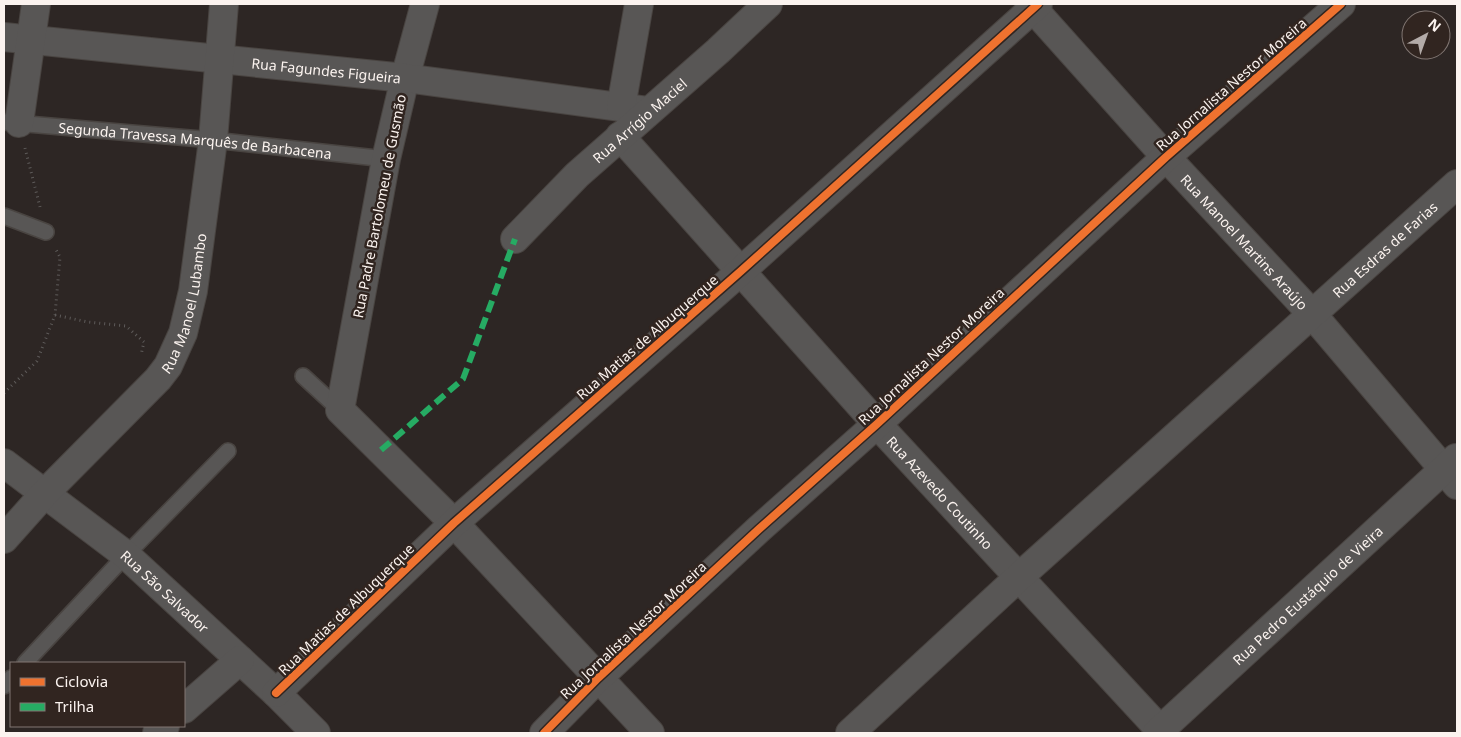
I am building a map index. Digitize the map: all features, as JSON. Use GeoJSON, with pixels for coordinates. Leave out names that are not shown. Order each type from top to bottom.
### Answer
{"type":"FeatureCollection","features":[{"type":"Feature","properties":{"kind":"street"},"geometry":{"type":"LineString","coordinates":[[12,123],[32,40],[36,4]]}},
{"type":"Feature","properties":{"kind":"street","name":"Rua Manoel Lubambo"},"geometry":{"type":"LineString","coordinates":[[4,539],[45,494],[158,379],[168,366],[183,333],[193,290],[213,140],[224,4]]}},
{"type":"Feature","properties":{"kind":"street","name":"Rua Padre Bartolomeu de Gusmão"},"geometry":{"type":"LineString","coordinates":[[340,410],[386,159],[425,4]]}},
{"type":"Feature","properties":{"kind":"street"},"geometry":{"type":"LineString","coordinates":[[622,106],[638,4]]}},
{"type":"Feature","properties":{"kind":"street","name":"Rua Arrígio Maciel"},"geometry":{"type":"LineString","coordinates":[[515,239],[577,175],[718,51],[768,4]]}},
{"type":"Feature","properties":{"kind":"street","name":"Rua Jornalista Nestor Moreira"},"geometry":{"type":"LineString","coordinates":[[544,733],[598,678],[759,529],[877,424],[1166,157],[1341,4]]}},
{"type":"Feature","properties":{"kind":"street","name":"Rua Manoel Martins Araújo"},"geometry":{"type":"LineString","coordinates":[[1033,5],[1166,157],[1312,314],[1452,470]]}},
{"type":"Feature","properties":{"kind":"street","name":"Rua Matias de Albuquerque"},"geometry":{"type":"LineString","coordinates":[[276,693],[454,523],[741,271],[1033,5]]}},
{"type":"Feature","properties":{"kind":"street","name":"Rua Fagundes Figueira"},"geometry":{"type":"LineString","coordinates":[[4,37],[405,78],[648,111]]}},
{"type":"Feature","properties":{"kind":"street","name":"Rua Azevedo Coutinho"},"geometry":{"type":"LineString","coordinates":[[620,136],[877,424],[1160,732]]}},
{"type":"Feature","properties":{"kind":"street","name":"Rua Esdras de Farias"},"geometry":{"type":"LineString","coordinates":[[850,733],[1019,577],[1457,184]]}},
{"type":"Feature","properties":{"kind":"street"},"geometry":{"type":"LineString","coordinates":[[340,410],[454,523],[650,733]]}},
{"type":"Feature","properties":{"kind":"street","name":"Rua São Salvador"},"geometry":{"type":"LineString","coordinates":[[4,463],[126,555],[276,693],[316,733]]}},
{"type":"Feature","properties":{"kind":"street","name":"Rua Pedro Eustáquio de Vieira"},"geometry":{"type":"LineString","coordinates":[[1160,732],[1452,470]]}},
{"type":"Feature","properties":{"kind":"street"},"geometry":{"type":"LineString","coordinates":[[185,708],[240,660]]}},
{"type":"Feature","properties":{"kind":"lane","name":"Segunda Travessa Marquês de Barbacena"},"geometry":{"type":"LineString","coordinates":[[12,123],[213,140],[386,159]]}},
{"type":"Feature","properties":{"kind":"lane"},"geometry":{"type":"LineString","coordinates":[[4,216],[46,232]]}},
{"type":"Feature","properties":{"kind":"lane"},"geometry":{"type":"LineString","coordinates":[[303,376],[340,410]]}},
{"type":"Feature","properties":{"kind":"lane"},"geometry":{"type":"LineString","coordinates":[[26,662],[126,555],[228,452]]}},
{"type":"Feature","properties":{"kind":"path"},"geometry":{"type":"LineString","coordinates":[[4,393],[37,361],[55,315],[60,257],[46,232],[12,123]]}},
{"type":"Feature","properties":{"kind":"path"},"geometry":{"type":"LineString","coordinates":[[55,315],[88,322],[126,326],[144,342],[139,362],[158,379]]}},
{"type":"Feature","properties":{"kind":"marked path"},"geometry":{"type":"LineString","coordinates":[[381,450],[463,379],[515,239]]}},
{"type":"Feature","properties":{"kind":"cycle path"},"geometry":{"type":"LineString","coordinates":[[276,693],[454,523],[741,271],[1038,4]]}},
{"type":"Feature","properties":{"kind":"cycle path"},"geometry":{"type":"LineString","coordinates":[[544,733],[598,678],[759,529],[877,424],[1166,157],[1341,4]]}}]}
